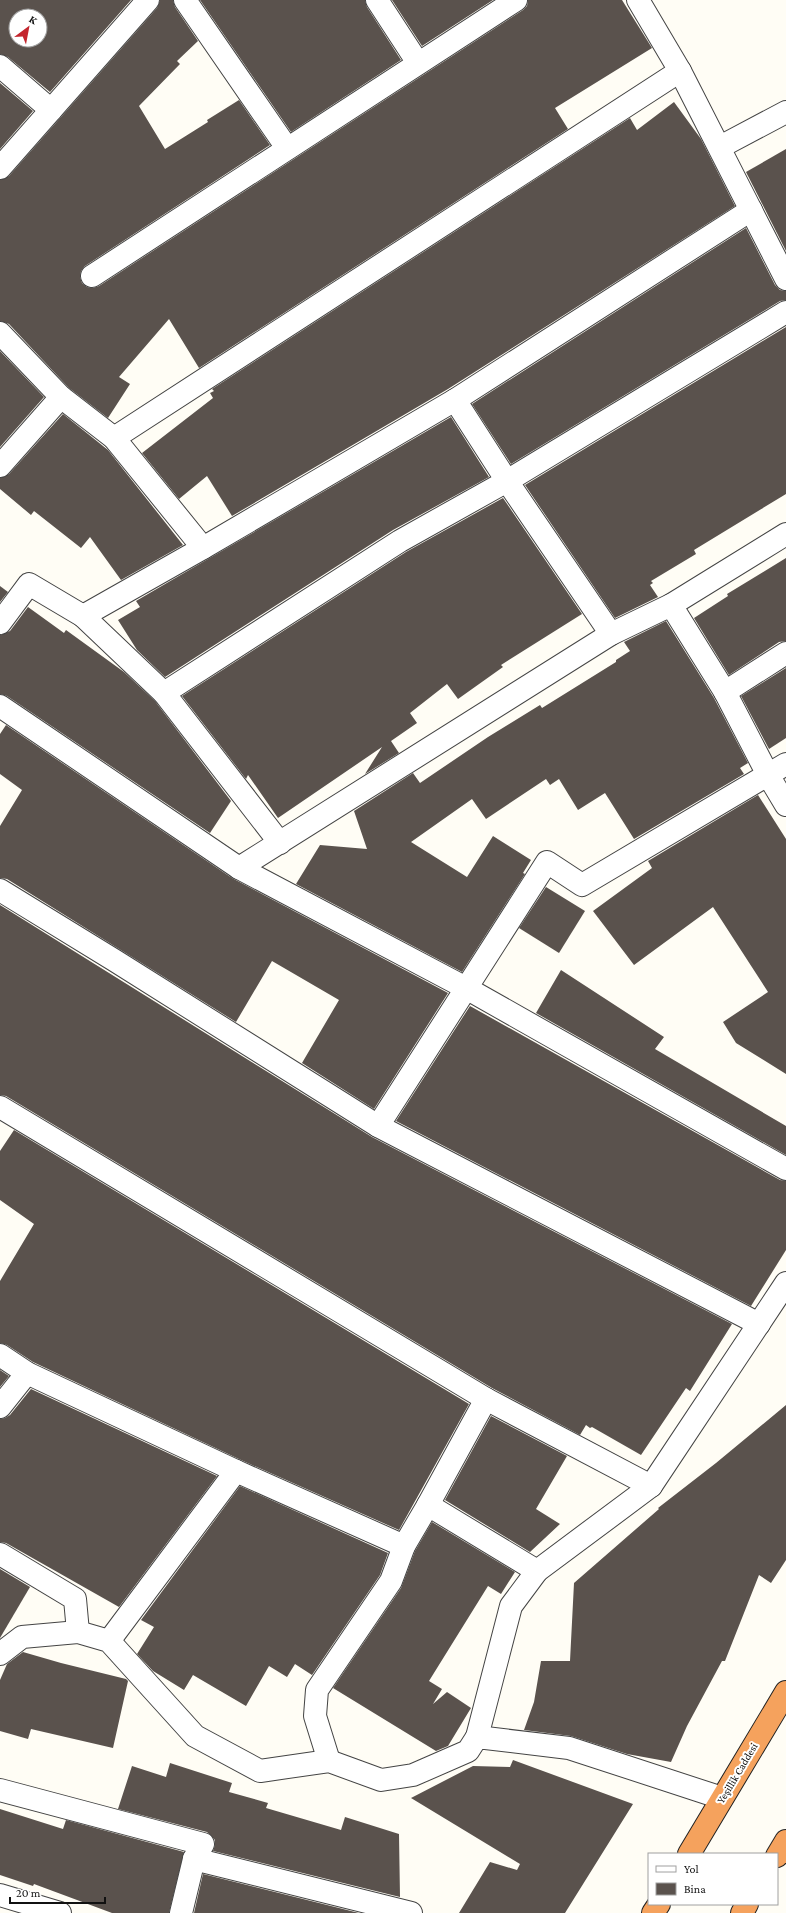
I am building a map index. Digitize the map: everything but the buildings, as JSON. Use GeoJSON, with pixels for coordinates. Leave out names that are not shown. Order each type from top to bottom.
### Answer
{"type":"FeatureCollection","features":[{"type":"Feature","properties":{"kind":"highway","name":"Yeşillik Caddesi"},"geometry":{"type":"LineString","coordinates":[[690,1853],[786,1692]]}},
{"type":"Feature","properties":{"kind":"highway"},"geometry":{"type":"LineString","coordinates":[[778,1854],[786,1841]]}},
{"type":"Feature","properties":{"kind":"street"},"geometry":{"type":"LineString","coordinates":[[0,168],[148,0]]}},
{"type":"Feature","properties":{"kind":"street"},"geometry":{"type":"LineString","coordinates":[[185,0],[287,148]]}},
{"type":"Feature","properties":{"kind":"street"},"geometry":{"type":"LineString","coordinates":[[377,0],[418,63]]}},
{"type":"Feature","properties":{"kind":"street"},"geometry":{"type":"LineString","coordinates":[[92,276],[516,0]]}},
{"type":"Feature","properties":{"kind":"street"},"geometry":{"type":"LineString","coordinates":[[638,0],[680,71],[786,279]]}},
{"type":"Feature","properties":{"kind":"street"},"geometry":{"type":"LineString","coordinates":[[0,66],[51,110]]}},
{"type":"Feature","properties":{"kind":"street"},"geometry":{"type":"LineString","coordinates":[[114,438],[680,71]]}},
{"type":"Feature","properties":{"kind":"street"},"geometry":{"type":"LineString","coordinates":[[720,147],[786,112]]}},
{"type":"Feature","properties":{"kind":"street"},"geometry":{"type":"LineString","coordinates":[[83,616],[203,548],[455,400],[751,210]]}},
{"type":"Feature","properties":{"kind":"street"},"geometry":{"type":"LineString","coordinates":[[164,693],[400,541],[507,481],[786,312]]}},
{"type":"Feature","properties":{"kind":"street"},"geometry":{"type":"LineString","coordinates":[[0,333],[61,397],[114,438],[203,548]]}},
{"type":"Feature","properties":{"kind":"street"},"geometry":{"type":"LineString","coordinates":[[0,466],[61,397]]}},
{"type":"Feature","properties":{"kind":"street"},"geometry":{"type":"LineString","coordinates":[[455,400],[507,481],[611,634]]}},
{"type":"Feature","properties":{"kind":"street"},"geometry":{"type":"LineString","coordinates":[[239,868],[611,634],[671,605],[786,534]]}},
{"type":"Feature","properties":{"kind":"street"},"geometry":{"type":"LineString","coordinates":[[0,623],[29,584],[83,616],[164,693],[280,843]]}},
{"type":"Feature","properties":{"kind":"street"},"geometry":{"type":"LineString","coordinates":[[671,605],[724,692],[768,775],[786,805]]}},
{"type":"Feature","properties":{"kind":"street"},"geometry":{"type":"LineString","coordinates":[[724,692],[786,653]]}},
{"type":"Feature","properties":{"kind":"street"},"geometry":{"type":"LineString","coordinates":[[0,706],[239,868],[466,988],[786,1169]]}},
{"type":"Feature","properties":{"kind":"street"},"geometry":{"type":"LineString","coordinates":[[378,1126],[547,862],[582,885],[786,764]]}},
{"type":"Feature","properties":{"kind":"street"},"geometry":{"type":"LineString","coordinates":[[0,890],[378,1126],[759,1324]]}},
{"type":"Feature","properties":{"kind":"street"},"geometry":{"type":"LineString","coordinates":[[0,1107],[486,1399],[651,1486]]}},
{"type":"Feature","properties":{"kind":"street"},"geometry":{"type":"LineString","coordinates":[[0,1654],[22,1637],[78,1632],[109,1641],[195,1736],[260,1772],[329,1761],[381,1780],[413,1775],[468,1751],[477,1737],[511,1606],[537,1571],[651,1486],[786,1283]]}},
{"type":"Feature","properties":{"kind":"street"},"geometry":{"type":"LineString","coordinates":[[0,1355],[27,1373],[236,1471],[404,1546]]}},
{"type":"Feature","properties":{"kind":"street"},"geometry":{"type":"LineString","coordinates":[[0,1407],[27,1373]]}},
{"type":"Feature","properties":{"kind":"street"},"geometry":{"type":"LineString","coordinates":[[329,1761],[315,1716],[317,1690],[391,1581],[404,1546],[486,1399]]}},
{"type":"Feature","properties":{"kind":"street"},"geometry":{"type":"LineString","coordinates":[[109,1641],[236,1471]]}},
{"type":"Feature","properties":{"kind":"street"},"geometry":{"type":"LineString","coordinates":[[428,1505],[537,1571]]}},
{"type":"Feature","properties":{"kind":"street"},"geometry":{"type":"LineString","coordinates":[[0,1554],[75,1599],[78,1632]]}},
{"type":"Feature","properties":{"kind":"street"},"geometry":{"type":"LineString","coordinates":[[477,1737],[569,1748],[722,1798]]}},
{"type":"Feature","properties":{"kind":"street"},"geometry":{"type":"LineString","coordinates":[[0,1790],[203,1844],[194,1859],[181,1913]]}},
{"type":"Feature","properties":{"kind":"street"},"geometry":{"type":"LineString","coordinates":[[194,1859],[411,1913]]}},
{"type":"Feature","properties":{"kind":"street"},"geometry":{"type":"LineString","coordinates":[[0,1895],[60,1913]]}}]}
